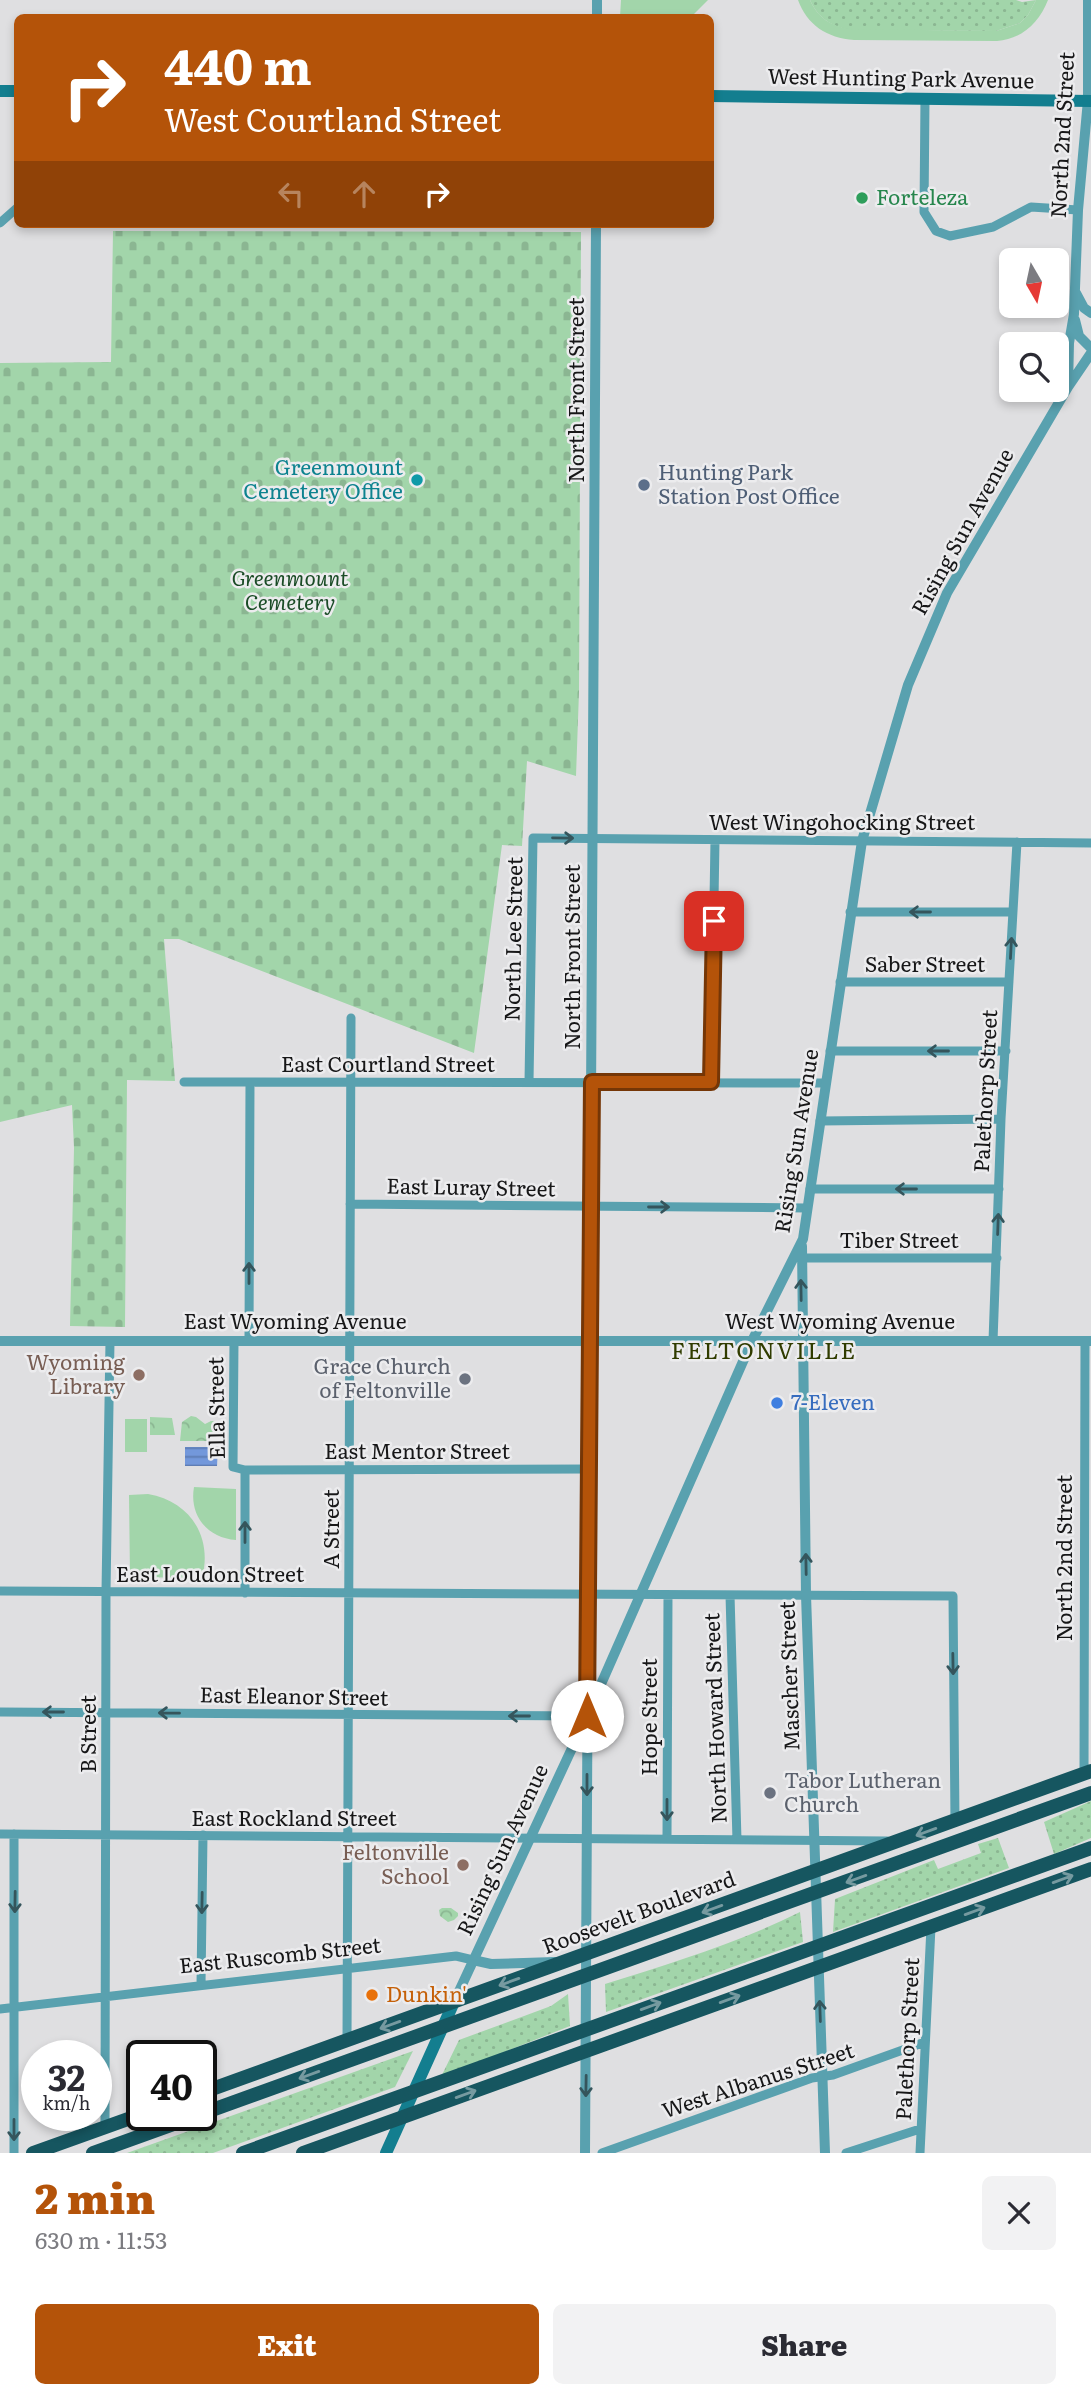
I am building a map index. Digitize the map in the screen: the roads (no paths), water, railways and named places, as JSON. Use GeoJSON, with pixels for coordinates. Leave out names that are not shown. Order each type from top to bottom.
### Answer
{"type":"FeatureCollection","features":[{"type":"Feature","properties":{"kind":"highway","name":"Roosevelt Boulevard"},"geometry":{"type":"LineString","coordinates":[[217,2087],[1088,1772]]}},
{"type":"Feature","properties":{"kind":"highway","name":"Roosevelt Boulevard"},"geometry":{"type":"LineString","coordinates":[[217,2108],[1091,1793]]}},
{"type":"Feature","properties":{"kind":"highway"},"geometry":{"type":"LineString","coordinates":[[243,2153],[1091,1848]]}},
{"type":"Feature","properties":{"kind":"highway"},"geometry":{"type":"LineString","coordinates":[[303,2153],[1091,1869]]}},
{"type":"Feature","properties":{"kind":"highway"},"geometry":{"type":"LineString","coordinates":[[635,1937],[724,1926]]}},
{"type":"Feature","properties":{"kind":"highway"},"geometry":{"type":"LineString","coordinates":[[666,2022],[736,1976]]}},
{"type":"Feature","properties":{"kind":"highway"},"geometry":{"type":"LineString","coordinates":[[33,2153],[94,2131]]}},
{"type":"Feature","properties":{"kind":"highway"},"geometry":{"type":"LineString","coordinates":[[93,2153],[154,2131]]}},
{"type":"Feature","properties":{"kind":"main road","name":"West Hunting Park Avenue"},"geometry":{"type":"LineString","coordinates":[[714,96],[1091,101]]}},
{"type":"Feature","properties":{"kind":"main road","name":"Rising Sun Avenue"},"geometry":{"type":"LineString","coordinates":[[386,2153],[454,2002]]}},
{"type":"Feature","properties":{"kind":"street","name":"North 2nd Street"},"geometry":{"type":"LineString","coordinates":[[1069,343],[1074,314],[1078,210],[1088,100],[1088,0]]}},
{"type":"Feature","properties":{"kind":"street"},"geometry":{"type":"LineString","coordinates":[[925,98],[925,212],[936,231],[950,236],[993,227],[1031,207],[1078,210]]}},
{"type":"Feature","properties":{"kind":"street"},"geometry":{"type":"LineString","coordinates":[[0,223],[14,211]]}},
{"type":"Feature","properties":{"kind":"street","name":"North Front Street"},"geometry":{"type":"LineString","coordinates":[[585,2153],[596,228]]}},
{"type":"Feature","properties":{"kind":"street"},"geometry":{"type":"LineString","coordinates":[[1075,291],[1084,308],[1091,313]]}},
{"type":"Feature","properties":{"kind":"street","name":"North 2nd Street"},"geometry":{"type":"LineString","coordinates":[[1074,314],[1079,336],[1091,351]]}},
{"type":"Feature","properties":{"kind":"street","name":"Rising Sun Avenue"},"geometry":{"type":"LineString","coordinates":[[1069,385],[1091,351]]}},
{"type":"Feature","properties":{"kind":"street","name":"Rising Sun Avenue"},"geometry":{"type":"LineString","coordinates":[[454,2002],[587,1716],[752,1341],[803,1239],[862,841],[908,685],[947,593],[1059,402]]}},
{"type":"Feature","properties":{"kind":"street","name":"West Wingohocking Street"},"geometry":{"type":"LineString","coordinates":[[533,838],[1091,843]]}},
{"type":"Feature","properties":{"kind":"street","name":"North Lee Street"},"geometry":{"type":"LineString","coordinates":[[529,1082],[533,838]]}},
{"type":"Feature","properties":{"kind":"street"},"geometry":{"type":"LineString","coordinates":[[711,1082],[715,840]]}},
{"type":"Feature","properties":{"kind":"street","name":"Palethorp Street"},"geometry":{"type":"LineString","coordinates":[[993,1341],[1017,842]]}},
{"type":"Feature","properties":{"kind":"street"},"geometry":{"type":"LineString","coordinates":[[850,912],[1013,912]]}},
{"type":"Feature","properties":{"kind":"street","name":"Saber Street"},"geometry":{"type":"LineString","coordinates":[[840,982],[1009,982]]}},
{"type":"Feature","properties":{"kind":"street","name":"A Street"},"geometry":{"type":"LineString","coordinates":[[347,2040],[351,1018]]}},
{"type":"Feature","properties":{"kind":"street"},"geometry":{"type":"LineString","coordinates":[[830,1051],[1006,1051]]}},
{"type":"Feature","properties":{"kind":"street","name":"East Courtland Street"},"geometry":{"type":"LineString","coordinates":[[184,1082],[825,1083]]}},
{"type":"Feature","properties":{"kind":"street","name":"Ella Street"},"geometry":{"type":"LineString","coordinates":[[249,1341],[250,1082]]}},
{"type":"Feature","properties":{"kind":"street"},"geometry":{"type":"LineString","coordinates":[[820,1121],[1002,1119]]}},
{"type":"Feature","properties":{"kind":"street"},"geometry":{"type":"LineString","coordinates":[[810,1189],[999,1189]]}},
{"type":"Feature","properties":{"kind":"street","name":"East Luray Street"},"geometry":{"type":"LineString","coordinates":[[351,1205],[807,1208]]}},
{"type":"Feature","properties":{"kind":"street","name":"Mascher Street"},"geometry":{"type":"LineString","coordinates":[[803,1239],[801,1258],[806,1595],[825,2153]]}},
{"type":"Feature","properties":{"kind":"street","name":"Tiber Street"},"geometry":{"type":"LineString","coordinates":[[801,1258],[997,1258]]}},
{"type":"Feature","properties":{"kind":"street","name":"East Wyoming Avenue"},"geometry":{"type":"LineString","coordinates":[[0,1340],[590,1341]]}},
{"type":"Feature","properties":{"kind":"street","name":"B Street"},"geometry":{"type":"LineString","coordinates":[[106,2040],[106,1592],[110,1341]]}},
{"type":"Feature","properties":{"kind":"street","name":"Ella Street"},"geometry":{"type":"LineString","coordinates":[[234,1341],[233,1467],[245,1470],[245,1593]]}},
{"type":"Feature","properties":{"kind":"street","name":"West Wyoming Avenue"},"geometry":{"type":"LineString","coordinates":[[590,1341],[1088,1341]]}},
{"type":"Feature","properties":{"kind":"street","name":"North 2nd Street"},"geometry":{"type":"LineString","coordinates":[[1088,1341],[1088,1772]]}},
{"type":"Feature","properties":{"kind":"street","name":"East Mentor Street"},"geometry":{"type":"LineString","coordinates":[[245,1470],[589,1469]]}},
{"type":"Feature","properties":{"kind":"street","name":"East Loudon Street"},"geometry":{"type":"LineString","coordinates":[[0,1591],[953,1596],[955,1822]]}},
{"type":"Feature","properties":{"kind":"street","name":"Hope Street"},"geometry":{"type":"LineString","coordinates":[[667,1839],[668,1595]]}},
{"type":"Feature","properties":{"kind":"street","name":"North Howard Street"},"geometry":{"type":"LineString","coordinates":[[730,1595],[737,1840]]}},
{"type":"Feature","properties":{"kind":"street","name":"East Eleanor Street"},"geometry":{"type":"LineString","coordinates":[[0,1712],[587,1716]]}},
{"type":"Feature","properties":{"kind":"street","name":"East Rockland Street"},"geometry":{"type":"LineString","coordinates":[[0,1834],[900,1841]]}},
{"type":"Feature","properties":{"kind":"street"},"geometry":{"type":"LineString","coordinates":[[14,2153],[15,1834]]}},
{"type":"Feature","properties":{"kind":"street"},"geometry":{"type":"LineString","coordinates":[[201,1984],[203,1835]]}},
{"type":"Feature","properties":{"kind":"street","name":"Palethorp Street"},"geometry":{"type":"LineString","coordinates":[[920,2153],[931,1927]]}},
{"type":"Feature","properties":{"kind":"street","name":"East Ruscomb Street"},"geometry":{"type":"LineString","coordinates":[[0,2009],[456,1956],[491,1964],[565,1962]]}},
{"type":"Feature","properties":{"kind":"street","name":"West Albanus Street"},"geometry":{"type":"LineString","coordinates":[[602,2153],[812,2078],[833,2076],[925,2042]]}},
{"type":"Feature","properties":{"kind":"street"},"geometry":{"type":"LineString","coordinates":[[846,2153],[920,2129]]}},
{"type":"Feature","properties":{"kind":"water"},"geometry":{"type":"Polygon","coordinates":[[[185,1447],[218,1447],[217,1466],[185,1466],[185,1447]]]}},
{"type":"Feature","properties":{"kind":"place","name":"Forteleza"},"geometry":{"type":"Point","coordinates":[862,198]}},
{"type":"Feature","properties":{"kind":"place","name":"Greenmount Cemetery Office"},"geometry":{"type":"Point","coordinates":[417,480]}},
{"type":"Feature","properties":{"kind":"place","name":"Hunting Park Station Post Office"},"geometry":{"type":"Point","coordinates":[644,485]}},
{"type":"Feature","properties":{"kind":"place","name":"Wyoming Library"},"geometry":{"type":"Point","coordinates":[139,1375]}},
{"type":"Feature","properties":{"kind":"place","name":"Grace Church of Feltonville"},"geometry":{"type":"Point","coordinates":[465,1379]}},
{"type":"Feature","properties":{"kind":"place","name":"7-Eleven"},"geometry":{"type":"Point","coordinates":[777,1403]}},
{"type":"Feature","properties":{"kind":"place","name":"Tabor Lutheran Church"},"geometry":{"type":"Point","coordinates":[770,1793]}},
{"type":"Feature","properties":{"kind":"place","name":"Feltonville School"},"geometry":{"type":"Point","coordinates":[463,1865]}},
{"type":"Feature","properties":{"kind":"place","name":"Dunkin'"},"geometry":{"type":"Point","coordinates":[372,1995]}},
{"type":"Feature","properties":{"kind":"district","name":"FELTONVILLE"},"geometry":{"type":"Point","coordinates":[764,1351]}},
{"type":"Feature","properties":{"kind":"park label","name":"Greenmount Cemetery"},"geometry":{"type":"Point","coordinates":[290,591]}}]}
